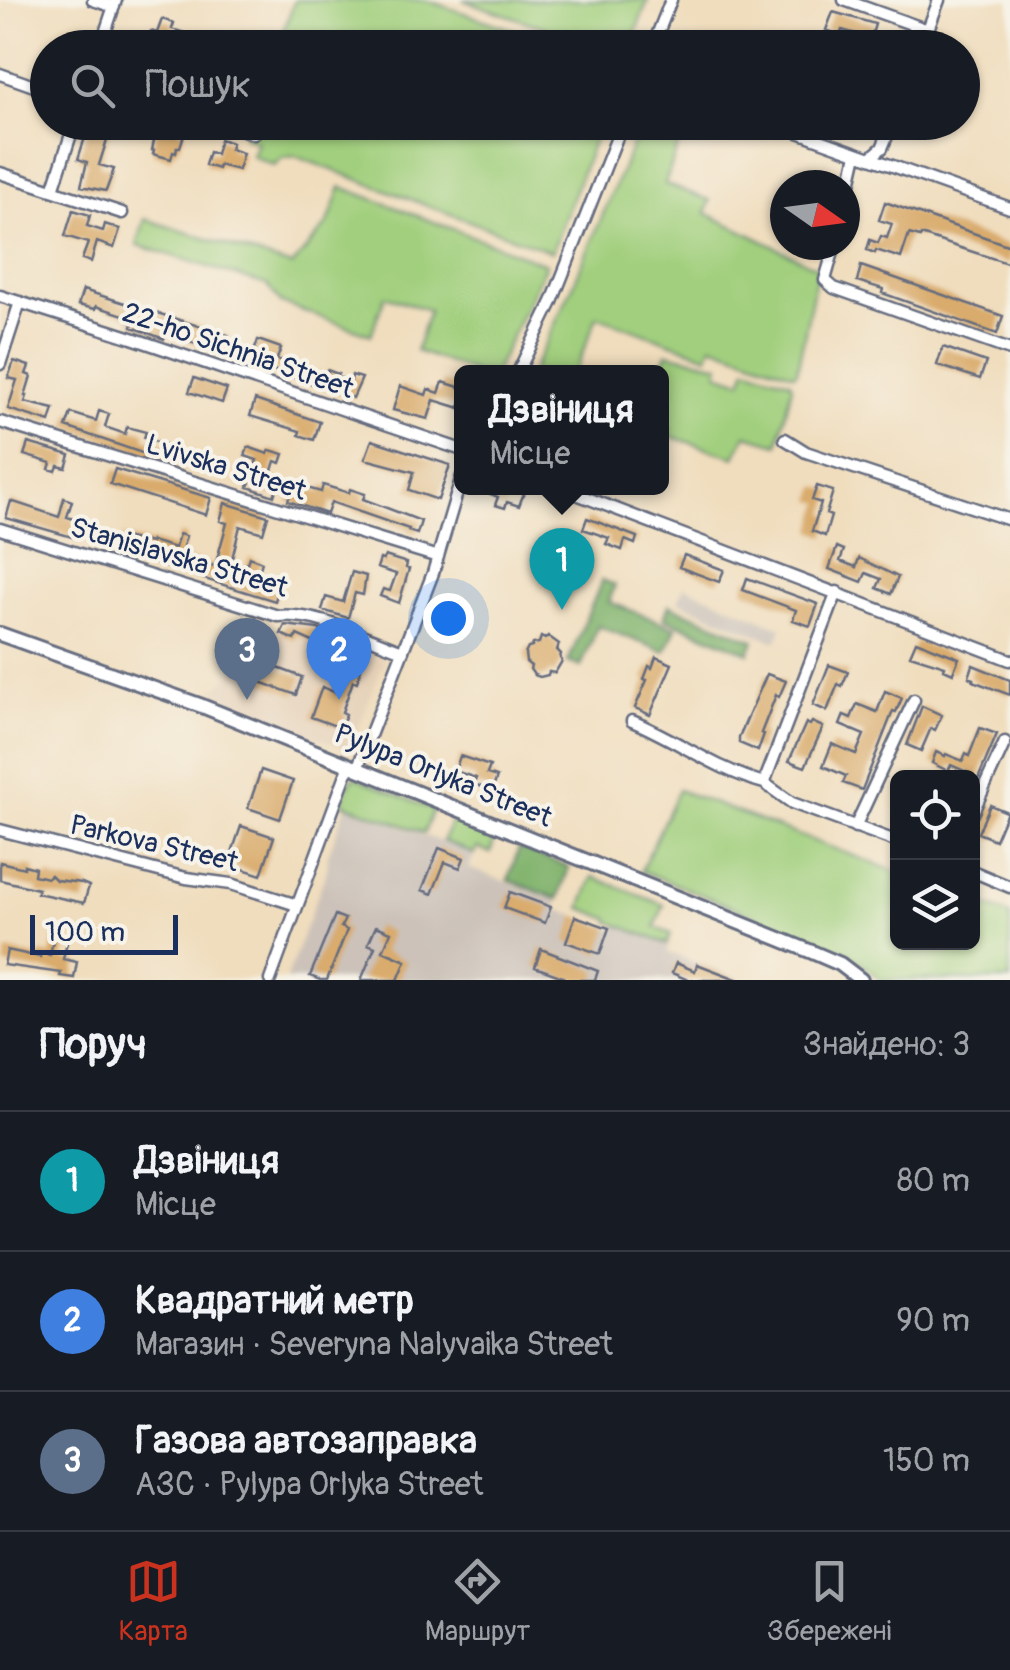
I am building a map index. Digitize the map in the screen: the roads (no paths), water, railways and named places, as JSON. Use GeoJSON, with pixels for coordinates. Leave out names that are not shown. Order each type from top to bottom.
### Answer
{"type":"FeatureCollection","features":[{"type":"Feature","properties":{"kind":"main road","name":"Pylypa Orlyka Street"},"geometry":{"type":"LineString","coordinates":[[0,634],[184,700],[353,767],[812,952],[840,964],[861,980]]}},
{"type":"Feature","properties":{"kind":"street"},"geometry":{"type":"LineString","coordinates":[[93,0],[115,4],[106,30]]}},
{"type":"Feature","properties":{"kind":"street"},"geometry":{"type":"LineString","coordinates":[[659,30],[671,0]]}},
{"type":"Feature","properties":{"kind":"street"},"geometry":{"type":"LineString","coordinates":[[844,0],[928,30],[937,5]]}},
{"type":"Feature","properties":{"kind":"street"},"geometry":{"type":"LineString","coordinates":[[879,12],[883,0]]}},
{"type":"Feature","properties":{"kind":"street"},"geometry":{"type":"LineString","coordinates":[[0,74],[30,85]]}},
{"type":"Feature","properties":{"kind":"street"},"geometry":{"type":"LineString","coordinates":[[52,190],[69,140]]}},
{"type":"Feature","properties":{"kind":"street"},"geometry":{"type":"LineString","coordinates":[[521,365],[559,284],[615,140]]}},
{"type":"Feature","properties":{"kind":"street"},"geometry":{"type":"LineString","coordinates":[[819,140],[1010,208]]}},
{"type":"Feature","properties":{"kind":"street"},"geometry":{"type":"LineString","coordinates":[[870,158],[885,140]]}},
{"type":"Feature","properties":{"kind":"street"},"geometry":{"type":"LineString","coordinates":[[853,170],[857,154]]}},
{"type":"Feature","properties":{"kind":"street"},"geometry":{"type":"LineString","coordinates":[[0,173],[122,213]]}},
{"type":"Feature","properties":{"kind":"street"},"geometry":{"type":"LineString","coordinates":[[830,260],[825,280],[834,288],[1010,350]]}},
{"type":"Feature","properties":{"kind":"street","name":"22-ho Sichnia Street"},"geometry":{"type":"LineString","coordinates":[[0,296],[454,447]]}},
{"type":"Feature","properties":{"kind":"street"},"geometry":{"type":"LineString","coordinates":[[0,364],[20,302]]}},
{"type":"Feature","properties":{"kind":"street","name":"Lvivska Street"},"geometry":{"type":"LineString","coordinates":[[0,422],[438,556]]}},
{"type":"Feature","properties":{"kind":"street"},"geometry":{"type":"LineString","coordinates":[[786,439],[806,452],[1010,520]]}},
{"type":"Feature","properties":{"kind":"street"},"geometry":{"type":"LineString","coordinates":[[270,980],[402,651],[456,495]]}},
{"type":"Feature","properties":{"kind":"street"},"geometry":{"type":"LineString","coordinates":[[580,495],[1010,660]]}},
{"type":"Feature","properties":{"kind":"street","name":"Stanislavska Street"},"geometry":{"type":"LineString","coordinates":[[0,529],[278,616],[315,619],[402,651]]}},
{"type":"Feature","properties":{"kind":"street"},"geometry":{"type":"LineString","coordinates":[[764,783],[837,592]]}},
{"type":"Feature","properties":{"kind":"street"},"geometry":{"type":"LineString","coordinates":[[855,826],[914,700]]}},
{"type":"Feature","properties":{"kind":"street"},"geometry":{"type":"LineString","coordinates":[[632,721],[719,766],[764,783],[792,803],[890,839]]}},
{"type":"Feature","properties":{"kind":"street"},"geometry":{"type":"LineString","coordinates":[[980,797],[1005,742]]}},
{"type":"Feature","properties":{"kind":"street","name":"Parkova Street"},"geometry":{"type":"LineString","coordinates":[[0,830],[186,878],[231,884],[297,905]]}},
{"type":"Feature","properties":{"kind":"street"},"geometry":{"type":"LineString","coordinates":[[980,874],[1010,887]]}},
{"type":"Feature","properties":{"kind":"place","name":"Дзвіниця"},"geometry":{"type":"Point","coordinates":[562,610]}},
{"type":"Feature","properties":{"kind":"place","name":"Газова автозаправка"},"geometry":{"type":"Point","coordinates":[247,700]}},
{"type":"Feature","properties":{"kind":"place","name":"Квадратний метр"},"geometry":{"type":"Point","coordinates":[339,700]}}]}
